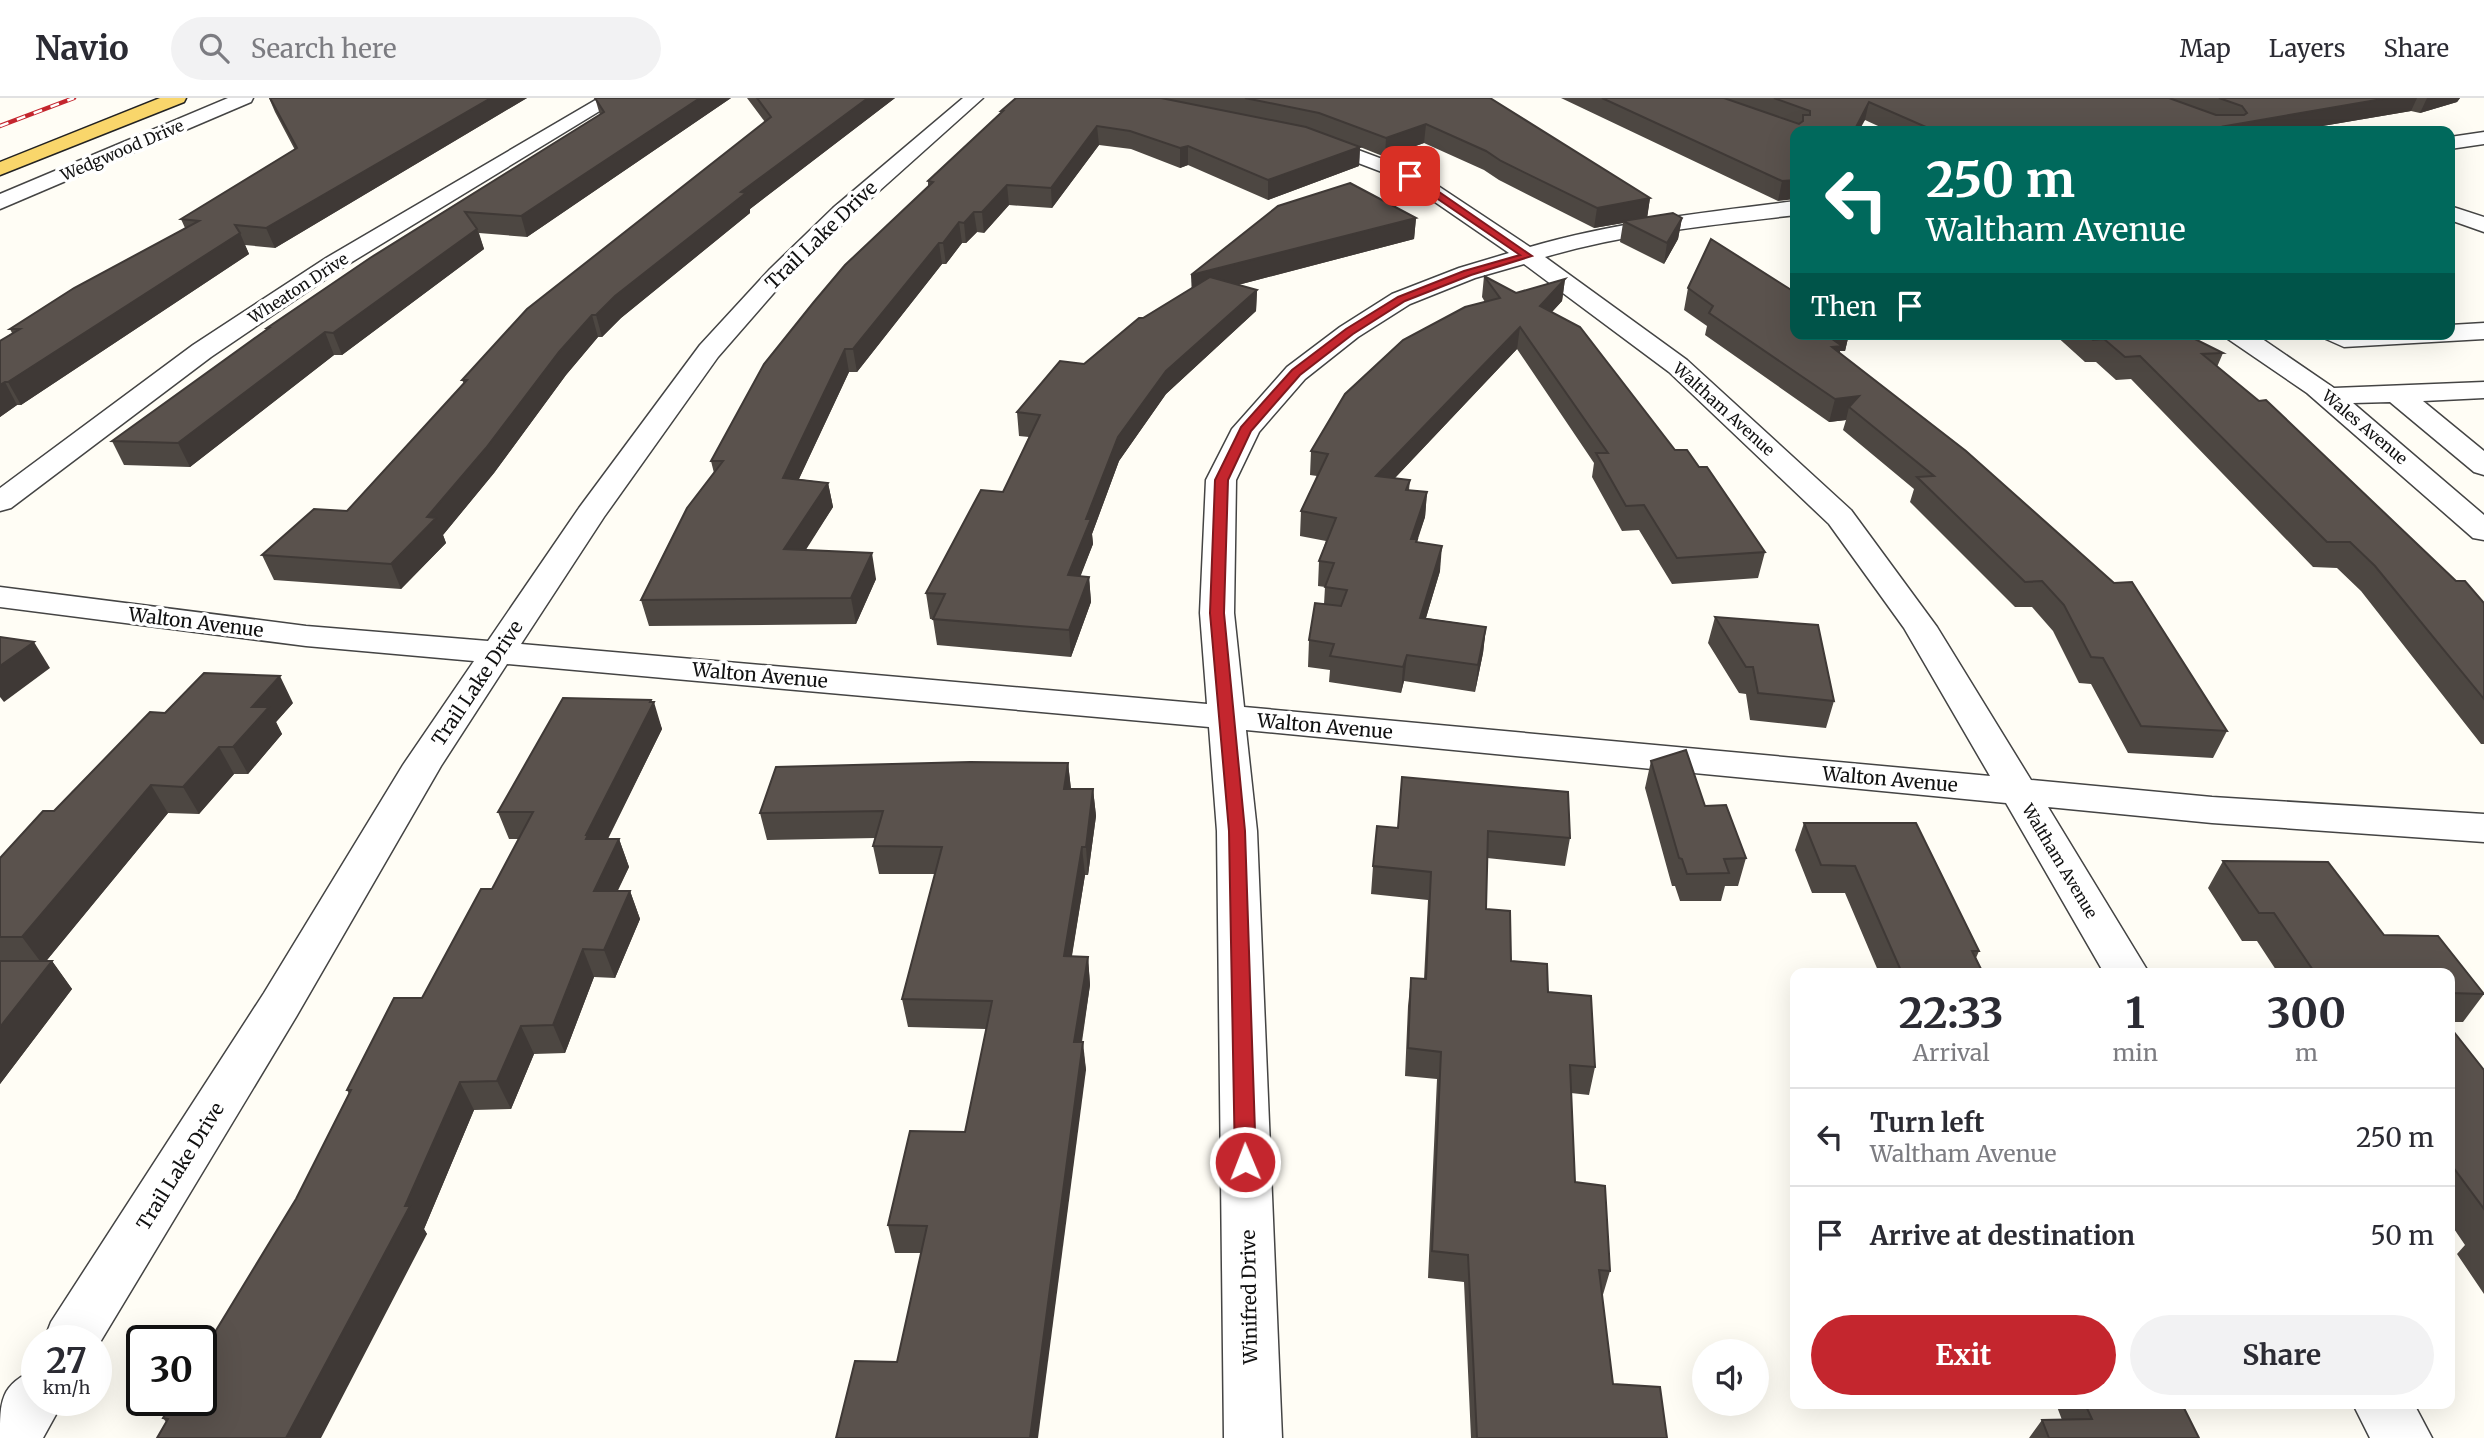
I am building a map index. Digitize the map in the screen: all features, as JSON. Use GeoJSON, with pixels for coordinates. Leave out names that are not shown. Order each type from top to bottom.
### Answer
{"type":"FeatureCollection","features":[{"type":"Feature","properties":{"kind":"main road"},"geometry":{"type":"LineString","coordinates":[[0,169],[177,98]]}},
{"type":"Feature","properties":{"kind":"street","name":"Wedgwood Drive"},"geometry":{"type":"LineString","coordinates":[[0,202],[244,98]]}},
{"type":"Feature","properties":{"kind":"street","name":"Wheaton Drive"},"geometry":{"type":"LineString","coordinates":[[0,502],[202,351],[334,263],[612,98]]}},
{"type":"Feature","properties":{"kind":"street","name":"Trail Lake Drive"},"geometry":{"type":"LineString","coordinates":[[80,1325],[280,1005],[422,765],[590,515],[709,351],[778,274],[832,222],[974,98]]}},
{"type":"Feature","properties":{"kind":"street","name":"Waltham Avenue"},"geometry":{"type":"LineString","coordinates":[[1284,132],[1352,152],[1410,176],[1527,256],[1678,366],[1840,517],[1920,627],[2124,968]]}},
{"type":"Feature","properties":{"kind":"street"},"geometry":{"type":"LineString","coordinates":[[2455,142],[2484,138]]}},
{"type":"Feature","properties":{"kind":"street","name":"Winifred Drive"},"geometry":{"type":"LineString","coordinates":[[1252,1438],[1237,831],[1217,613],[1221,480],[1246,429],[1296,373],[1349,331],[1401,299],[1467,273],[1568,243],[1689,222],[1790,209]]}},
{"type":"Feature","properties":{"kind":"street"},"geometry":{"type":"LineString","coordinates":[[2455,215],[2484,225]]}},
{"type":"Feature","properties":{"kind":"street"},"geometry":{"type":"LineString","coordinates":[[2455,333],[2484,331]]}},
{"type":"Feature","properties":{"kind":"street","name":"Wales Avenue"},"geometry":{"type":"LineString","coordinates":[[2245,340],[2328,396],[2484,531]]}},
{"type":"Feature","properties":{"kind":"street"},"geometry":{"type":"LineString","coordinates":[[2328,396],[2484,390]]}},
{"type":"Feature","properties":{"kind":"street"},"geometry":{"type":"LineString","coordinates":[[2399,395],[2477,454]]}},
{"type":"Feature","properties":{"kind":"street","name":"Walton Avenue"},"geometry":{"type":"LineString","coordinates":[[0,597],[306,636],[1227,717],[2211,810],[2484,828]]}},
{"type":"Feature","properties":{"kind":"street"},"geometry":{"type":"LineString","coordinates":[[2385,1409],[2403,1438]]}},
{"type":"Feature","properties":{"kind":"street"},"geometry":{"type":"LineString","coordinates":[[10,1438],[24,1416]]}},
{"type":"Feature","properties":{"kind":"building"},"geometry":{"type":"Polygon","coordinates":[[[270,98],[491,98],[266,228],[235,225],[240,233],[0,385],[0,341],[20,329],[10,329],[74,288],[199,221],[181,219],[297,148],[270,98]]]}},
{"type":"Feature","properties":{"kind":"building"},"geometry":{"type":"Polygon","coordinates":[[[595,98],[700,98],[521,216],[465,212],[477,229],[333,333],[325,332],[178,443],[112,441],[267,328],[370,258],[604,112],[595,98]]]}},
{"type":"Feature","properties":{"kind":"building"},"geometry":{"type":"Polygon","coordinates":[[[757,98],[868,98],[741,192],[746,193],[615,296],[596,315],[592,315],[559,352],[486,448],[427,517],[436,518],[391,564],[262,555],[314,509],[347,511],[467,380],[462,380],[527,309],[771,117],[757,98]]]}},
{"type":"Feature","properties":{"kind":"building"},"geometry":{"type":"Polygon","coordinates":[[[1016,98],[1161,98],[1306,127],[1360,147],[1268,180],[1188,146],[1180,148],[1130,131],[1097,126],[1051,188],[1007,185],[982,212],[974,212],[964,223],[959,222],[853,349],[845,349],[783,478],[828,483],[784,549],[872,553],[851,598],[641,600],[687,508],[723,461],[711,461],[764,364],[845,265],[933,182],[928,181],[1016,98]]]}},
{"type":"Feature","properties":{"kind":"building"},"geometry":{"type":"Polygon","coordinates":[[[1245,98],[1490,98],[1650,198],[1597,208],[1486,151],[1426,124],[1386,138],[1319,113],[1245,98]]]}},
{"type":"Feature","properties":{"kind":"building"},"geometry":{"type":"Polygon","coordinates":[[[1602,98],[1724,98],[1799,124],[1803,121],[1803,115],[1810,115],[1810,111],[1774,98],[2169,98],[2216,115],[2244,115],[2247,113],[2242,106],[2219,98],[2388,98],[2225,126],[1924,126],[1869,102],[1857,126],[1790,126],[1790,180],[1782,181],[1602,98]]]}},
{"type":"Feature","properties":{"kind":"building"},"geometry":{"type":"Polygon","coordinates":[[[1350,183],[1416,218],[1191,275],[1278,206],[1350,183]]]}},
{"type":"Feature","properties":{"kind":"building"},"geometry":{"type":"Polygon","coordinates":[[[1673,213],[1682,218],[1667,243],[1623,221],[1673,213]]]}},
{"type":"Feature","properties":{"kind":"building"},"geometry":{"type":"Polygon","coordinates":[[[1711,239],[1790,289],[1790,340],[1834,340],[1842,346],[1832,347],[1966,451],[2114,583],[2132,582],[2227,731],[2141,726],[2103,658],[2091,657],[2064,605],[2042,581],[2025,582],[1917,477],[1934,476],[1849,407],[1859,396],[1835,399],[1709,313],[1713,306],[1688,288],[1711,239]]]}},
{"type":"Feature","properties":{"kind":"building"},"geometry":{"type":"Polygon","coordinates":[[[1484,276],[1516,293],[1565,279],[1540,306],[1580,327],[1675,450],[1687,450],[1699,467],[1707,467],[1765,552],[1677,558],[1644,505],[1626,506],[1596,453],[1608,453],[1520,327],[1376,476],[1410,480],[1406,490],[1427,492],[1411,539],[1442,546],[1420,618],[1486,627],[1478,665],[1407,655],[1403,667],[1330,656],[1334,644],[1309,640],[1315,603],[1341,606],[1347,590],[1325,587],[1334,563],[1319,561],[1336,518],[1301,511],[1328,454],[1311,451],[1345,394],[1403,340],[1465,307],[1500,298],[1484,276]]]}},
{"type":"Feature","properties":{"kind":"building"},"geometry":{"type":"Polygon","coordinates":[[[1210,277],[1257,290],[1166,371],[1118,437],[1086,519],[1091,519],[1068,575],[1089,577],[1069,630],[933,619],[945,594],[926,593],[981,490],[1003,492],[1040,415],[1017,412],[1060,361],[1084,364],[1139,318],[1210,277]]]}},
{"type":"Feature","properties":{"kind":"building"},"geometry":{"type":"Polygon","coordinates":[[[2105,340],[2197,340],[2223,353],[2202,354],[2259,401],[2266,400],[2456,581],[2465,581],[2484,603],[2484,699],[2375,566],[2350,542],[2327,542],[2140,356],[2125,357],[2105,340]]]}},
{"type":"Feature","properties":{"kind":"building"},"geometry":{"type":"Polygon","coordinates":[[[1715,617],[1818,625],[1834,701],[1758,693],[1753,667],[1746,667],[1715,617]]]}},
{"type":"Feature","properties":{"kind":"building"},"geometry":{"type":"Polygon","coordinates":[[[0,637],[34,642],[0,666],[0,637]]]}},
{"type":"Feature","properties":{"kind":"building"},"geometry":{"type":"Polygon","coordinates":[[[204,673],[280,676],[252,707],[269,707],[233,747],[219,747],[183,787],[151,785],[22,937],[0,937],[0,858],[43,811],[54,811],[150,712],[165,713],[204,673]]]}},
{"type":"Feature","properties":{"kind":"building"},"geometry":{"type":"Polygon","coordinates":[[[563,698],[654,702],[586,835],[586,839],[619,839],[594,891],[630,891],[604,950],[583,949],[553,1025],[521,1026],[497,1081],[460,1082],[405,1206],[410,1206],[286,1438],[157,1438],[168,1419],[163,1418],[164,1416],[217,1416],[217,1329],[296,1199],[394,998],[422,998],[481,889],[492,889],[533,812],[498,812],[563,698]]]}},
{"type":"Feature","properties":{"kind":"building"},"geometry":{"type":"Polygon","coordinates":[[[1686,750],[1705,806],[1726,805],[1746,858],[1724,859],[1729,873],[1687,874],[1682,859],[1679,858],[1651,761],[1686,750]]]}},
{"type":"Feature","properties":{"kind":"building"},"geometry":{"type":"Polygon","coordinates":[[[970,762],[1068,763],[1064,789],[1093,789],[1086,847],[1082,847],[1064,956],[1088,957],[1074,1042],[1083,1042],[1030,1438],[836,1438],[855,1361],[897,1362],[927,1226],[888,1225],[910,1131],[965,1132],[992,1001],[902,999],[942,847],[873,846],[883,811],[760,813],[776,767],[970,762]]]}},
{"type":"Feature","properties":{"kind":"building"},"geometry":{"type":"Polygon","coordinates":[[[1402,777],[1568,792],[1570,838],[1488,831],[1486,909],[1510,911],[1511,961],[1547,964],[1548,992],[1591,996],[1595,1067],[1570,1065],[1575,1182],[1605,1186],[1610,1271],[1599,1270],[1613,1384],[1660,1387],[1667,1438],[1477,1438],[1468,1255],[1432,1251],[1441,1052],[1408,1048],[1411,978],[1426,979],[1431,872],[1373,866],[1377,826],[1398,828],[1402,777]]]}},
{"type":"Feature","properties":{"kind":"building"},"geometry":{"type":"Polygon","coordinates":[[[1804,823],[1916,823],[1979,951],[1972,951],[1980,968],[1900,968],[1855,866],[1821,865],[1804,823]]]}},
{"type":"Feature","properties":{"kind":"building"},"geometry":{"type":"Polygon","coordinates":[[[2223,861],[2328,862],[2384,935],[2438,936],[2484,994],[2455,993],[2455,968],[2312,968],[2274,913],[2259,913],[2223,861]]]}},
{"type":"Feature","properties":{"kind":"building"},"geometry":{"type":"Polygon","coordinates":[[[0,961],[52,961],[0,1027],[0,961]]]}},
{"type":"Feature","properties":{"kind":"building"},"geometry":{"type":"Polygon","coordinates":[[[2455,1033],[2484,1070],[2484,1209],[2455,1170],[2455,1033]]]}},
{"type":"Feature","properties":{"kind":"building"},"geometry":{"type":"Polygon","coordinates":[[[2087,1409],[2184,1409],[2199,1438],[2049,1438],[2042,1420],[2092,1419],[2087,1409]]]}},
{"type":"Feature","properties":{"kind":"railway"},"geometry":{"type":"LineString","coordinates":[[0,126],[74,98]]}},
{"type":"Feature","properties":{"kind":"route"},"geometry":{"type":"LineString","coordinates":[[1245,1162],[1237,831],[1217,613],[1221,480],[1246,429],[1296,373],[1349,331],[1401,299],[1467,273],[1527,256],[1410,176]]}}]}
